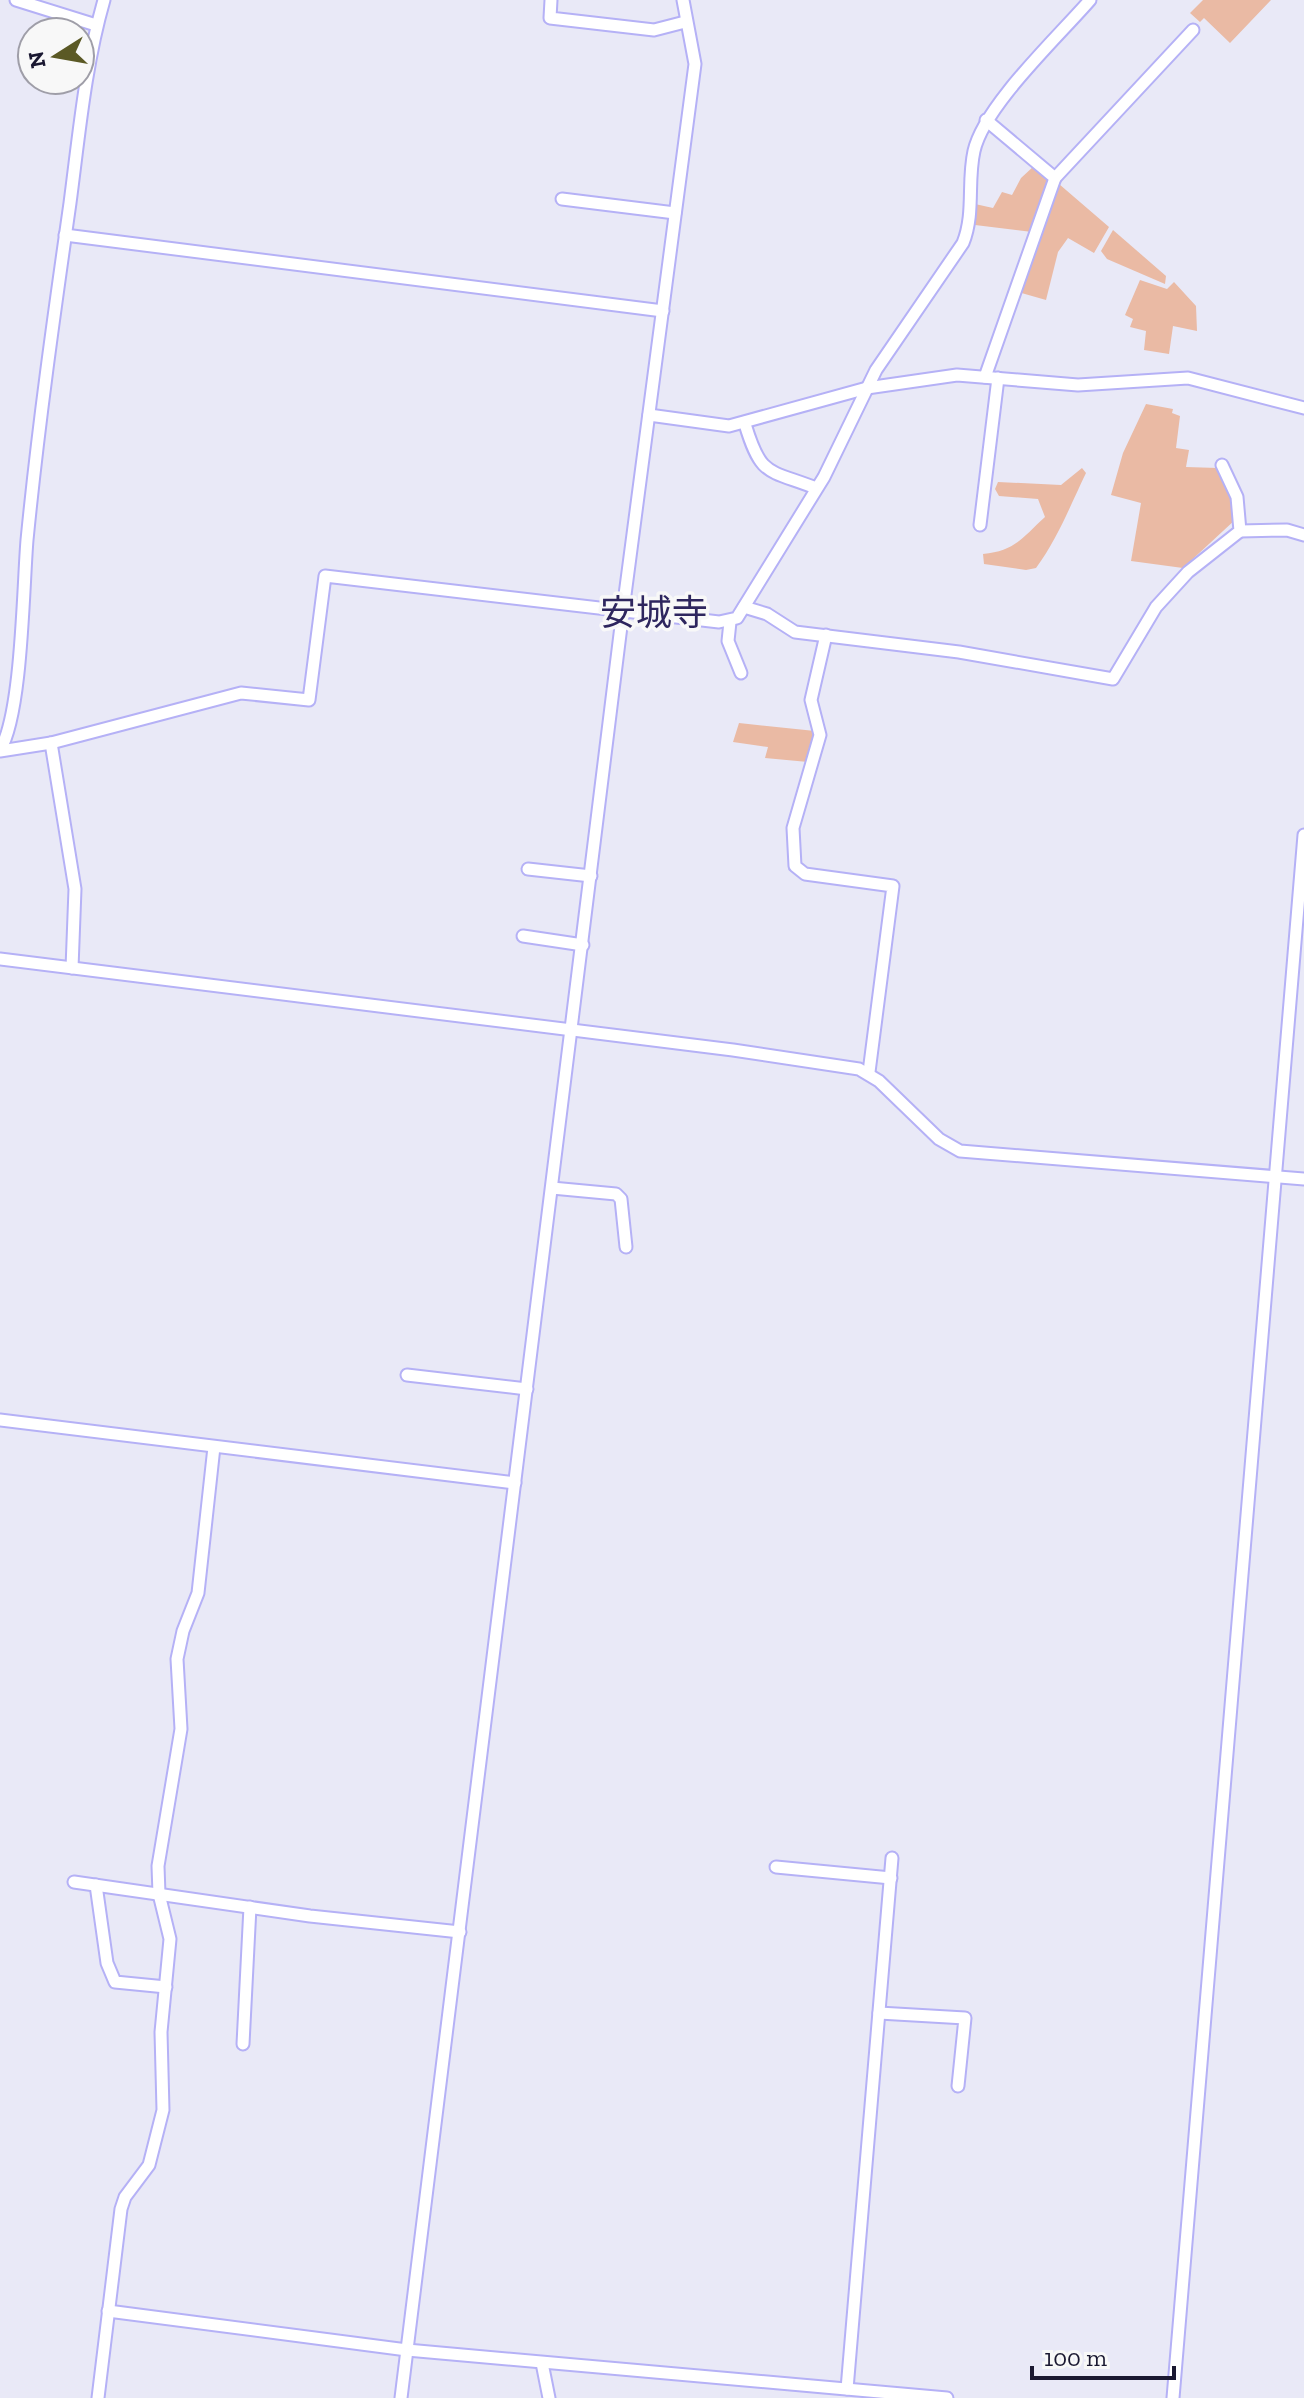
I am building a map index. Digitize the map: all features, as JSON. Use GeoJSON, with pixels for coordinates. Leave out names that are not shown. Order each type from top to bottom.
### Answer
{"type":"FeatureCollection","features":[{"type":"Feature","properties":{"kind":"street"},"geometry":{"type":"LineString","coordinates":[[16,0],[67,16]]}},
{"type":"Feature","properties":{"kind":"street"},"geometry":{"type":"LineString","coordinates":[[96,25],[104,0]]}},
{"type":"Feature","properties":{"kind":"street"},"geometry":{"type":"LineString","coordinates":[[551,0],[550,18],[654,30],[685,22]]}},
{"type":"Feature","properties":{"kind":"street"},"geometry":{"type":"LineString","coordinates":[[401,2398],[623,610],[695,64],[683,0]]}},
{"type":"Feature","properties":{"kind":"street"},"geometry":{"type":"LineString","coordinates":[[741,673],[728,641],[730,622],[744,607],[816,488],[876,370],[963,243],[969,229],[974,150],[986,120],[1090,0]]}},
{"type":"Feature","properties":{"kind":"street"},"geometry":{"type":"LineString","coordinates":[[985,377],[1055,178],[1193,30]]}},
{"type":"Feature","properties":{"kind":"street"},"geometry":{"type":"LineString","coordinates":[[0,751],[8,732],[15,691],[28,538],[65,235],[86,96]]}},
{"type":"Feature","properties":{"kind":"street"},"geometry":{"type":"LineString","coordinates":[[986,120],[1055,178]]}},
{"type":"Feature","properties":{"kind":"street"},"geometry":{"type":"LineString","coordinates":[[562,199],[675,213]]}},
{"type":"Feature","properties":{"kind":"street"},"geometry":{"type":"LineString","coordinates":[[65,235],[663,311]]}},
{"type":"Feature","properties":{"kind":"street"},"geometry":{"type":"LineString","coordinates":[[649,415],[718,425],[745,424],[867,388],[942,376],[1078,385],[1188,378],[1304,408]]}},
{"type":"Feature","properties":{"kind":"street"},"geometry":{"type":"LineString","coordinates":[[980,525],[998,378]]}},
{"type":"Feature","properties":{"kind":"street"},"geometry":{"type":"LineString","coordinates":[[745,424],[756,458],[763,467],[816,488]]}},
{"type":"Feature","properties":{"kind":"street"},"geometry":{"type":"LineString","coordinates":[[1222,465],[1237,497],[1240,531]]}},
{"type":"Feature","properties":{"kind":"street"},"geometry":{"type":"LineString","coordinates":[[744,607],[767,614],[795,632],[1023,662],[1113,679],[1156,607],[1188,572],[1240,531],[1287,530],[1304,535]]}},
{"type":"Feature","properties":{"kind":"street"},"geometry":{"type":"LineString","coordinates":[[0,751],[51,743],[241,693],[309,700],[325,576],[730,622]]}},
{"type":"Feature","properties":{"kind":"street"},"geometry":{"type":"LineString","coordinates":[[826,635],[811,700],[820,735],[793,828],[795,866],[805,874],[893,886],[869,1072]]}},
{"type":"Feature","properties":{"kind":"street"},"geometry":{"type":"LineString","coordinates":[[51,743],[75,889],[72,968]]}},
{"type":"Feature","properties":{"kind":"street"},"geometry":{"type":"LineString","coordinates":[[1173,2398],[1304,835]]}},
{"type":"Feature","properties":{"kind":"street"},"geometry":{"type":"LineString","coordinates":[[528,869],[591,876]]}},
{"type":"Feature","properties":{"kind":"street"},"geometry":{"type":"LineString","coordinates":[[523,936],[583,945]]}},
{"type":"Feature","properties":{"kind":"street"},"geometry":{"type":"LineString","coordinates":[[0,959],[733,1050],[869,1072],[939,1139],[960,1151],[1304,1179]]}},
{"type":"Feature","properties":{"kind":"street"},"geometry":{"type":"LineString","coordinates":[[552,1188],[616,1194],[621,1199],[626,1247]]}},
{"type":"Feature","properties":{"kind":"street"},"geometry":{"type":"LineString","coordinates":[[407,1375],[527,1389]]}},
{"type":"Feature","properties":{"kind":"street"},"geometry":{"type":"LineString","coordinates":[[0,1420],[515,1483]]}},
{"type":"Feature","properties":{"kind":"street"},"geometry":{"type":"LineString","coordinates":[[98,2398],[121,2209],[130,2189],[149,2165],[163,2110],[161,2032],[170,1939],[159,1894],[158,1866],[181,1729],[177,1659],[183,1631],[198,1593],[214,1447]]}},
{"type":"Feature","properties":{"kind":"street"},"geometry":{"type":"LineString","coordinates":[[847,2389],[892,1858]]}},
{"type":"Feature","properties":{"kind":"street"},"geometry":{"type":"LineString","coordinates":[[776,1867],[891,1878]]}},
{"type":"Feature","properties":{"kind":"street"},"geometry":{"type":"LineString","coordinates":[[74,1882],[460,1932]]}},
{"type":"Feature","properties":{"kind":"street"},"geometry":{"type":"LineString","coordinates":[[96,1885],[107,1963],[115,1982],[166,1987]]}},
{"type":"Feature","properties":{"kind":"street"},"geometry":{"type":"LineString","coordinates":[[243,2044],[250,1907]]}},
{"type":"Feature","properties":{"kind":"street"},"geometry":{"type":"LineString","coordinates":[[879,2013],[965,2018],[958,2086]]}},
{"type":"Feature","properties":{"kind":"street"},"geometry":{"type":"LineString","coordinates":[[108,2311],[407,2350],[847,2389],[860,2394],[947,2398]]}},
{"type":"Feature","properties":{"kind":"street"},"geometry":{"type":"LineString","coordinates":[[542,2363],[549,2398]]}},
{"type":"Feature","properties":{"kind":"shaded area"},"geometry":{"type":"Polygon","coordinates":[[[1203,0],[1271,0],[1230,43],[1204,18],[1200,22],[1190,13],[1203,0]]]}},
{"type":"Feature","properties":{"kind":"shaded area"},"geometry":{"type":"Polygon","coordinates":[[[1034,166],[1050,178],[1032,232],[975,225],[975,204],[993,208],[1002,192],[1012,195],[1021,178],[1034,166]]]}},
{"type":"Feature","properties":{"kind":"shaded area"},"geometry":{"type":"Polygon","coordinates":[[[1059,184],[1109,227],[1094,253],[1068,238],[1058,252],[1046,300],[1018,292],[1059,184]]]}},
{"type":"Feature","properties":{"kind":"shaded area"},"geometry":{"type":"Polygon","coordinates":[[[1113,230],[1166,276],[1165,284],[1107,259],[1101,251],[1113,230]]]}},
{"type":"Feature","properties":{"kind":"shaded area"},"geometry":{"type":"Polygon","coordinates":[[[1140,280],[1167,289],[1174,282],[1196,306],[1197,331],[1173,326],[1169,354],[1144,350],[1146,331],[1130,327],[1133,319],[1125,315],[1140,280]]]}},
{"type":"Feature","properties":{"kind":"shaded area"},"geometry":{"type":"Polygon","coordinates":[[[1146,404],[1173,409],[1172,413],[1180,416],[1176,448],[1189,450],[1186,467],[1218,468],[1233,495],[1236,519],[1183,568],[1131,561],[1141,503],[1111,495],[1123,453],[1146,404]]]}},
{"type":"Feature","properties":{"kind":"shaded area"},"geometry":{"type":"Polygon","coordinates":[[[1082,468],[1086,473],[1036,568],[1026,570],[984,564],[983,554],[1011,547],[1045,517],[1038,499],[999,496],[995,489],[998,482],[1061,485],[1082,468]]]}},
{"type":"Feature","properties":{"kind":"shaded area"},"geometry":{"type":"Polygon","coordinates":[[[739,723],[815,731],[808,762],[765,758],[768,747],[733,742],[739,723]]]}},
{"type":"Feature","properties":{"kind":"district","name":"安城寺"},"geometry":{"type":"Point","coordinates":[654,612]}}]}
